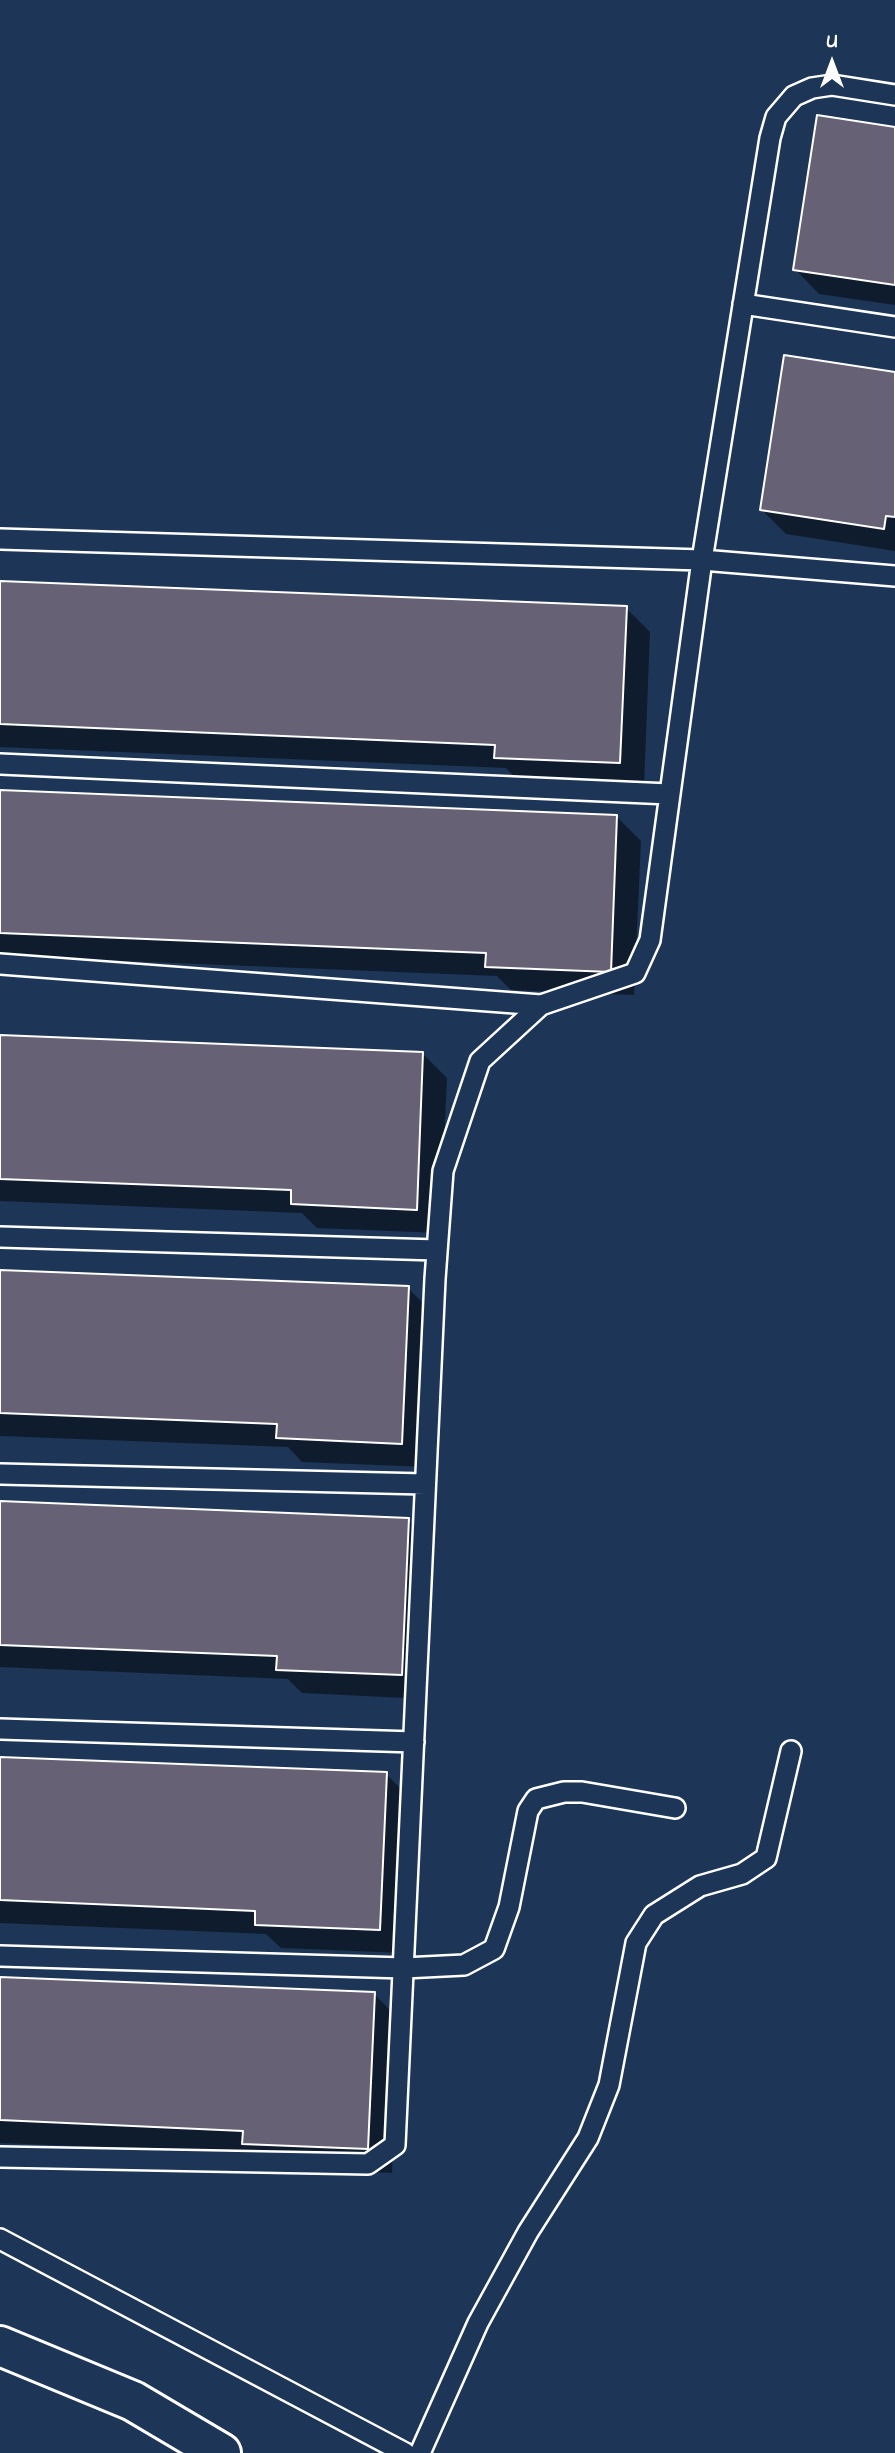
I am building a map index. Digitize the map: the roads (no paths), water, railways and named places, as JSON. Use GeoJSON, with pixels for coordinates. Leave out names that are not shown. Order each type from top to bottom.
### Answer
{"type":"FeatureCollection","features":[{"type":"Feature","properties":{"kind":"street"},"geometry":{"type":"LineString","coordinates":[[0,2346],[133,2401],[221,2453]]}},
{"type":"Feature","properties":{"kind":"lane"},"geometry":{"type":"LineString","coordinates":[[0,964],[541,1005],[635,973],[650,940],[702,561],[770,138],[776,117],[794,96],[812,88],[832,85],[895,95]]}},
{"type":"Feature","properties":{"kind":"lane"},"geometry":{"type":"LineString","coordinates":[[743,304],[895,327]]}},
{"type":"Feature","properties":{"kind":"lane"},"geometry":{"type":"LineString","coordinates":[[0,539],[702,561],[895,576]]}},
{"type":"Feature","properties":{"kind":"lane"},"geometry":{"type":"LineString","coordinates":[[0,764],[669,794]]}},
{"type":"Feature","properties":{"kind":"lane"},"geometry":{"type":"LineString","coordinates":[[0,2157],[368,2164],[395,2145],[425,1484],[443,1171],[480,1061],[541,1005]]}},
{"type":"Feature","properties":{"kind":"lane"},"geometry":{"type":"LineString","coordinates":[[0,1237],[437,1250]]}},
{"type":"Feature","properties":{"kind":"lane"},"geometry":{"type":"LineString","coordinates":[[0,1474],[425,1484]]}},
{"type":"Feature","properties":{"kind":"lane"},"geometry":{"type":"LineString","coordinates":[[0,1729],[414,1742]]}},
{"type":"Feature","properties":{"kind":"lane"},"geometry":{"type":"LineString","coordinates":[[420,2453],[478,2323],[528,2232],[588,2138],[609,2085],[636,1943],[654,1915],[700,1886],[742,1874],[766,1858],[792,1751]]}},
{"type":"Feature","properties":{"kind":"lane"},"geometry":{"type":"LineString","coordinates":[[0,1956],[404,1968],[464,1965],[494,1949],[509,1907],[528,1811],[536,1799],[565,1792],[582,1792],[675,1808]]}},
{"type":"Feature","properties":{"kind":"lane"},"geometry":{"type":"LineString","coordinates":[[0,2239],[405,2453]]}}]}
